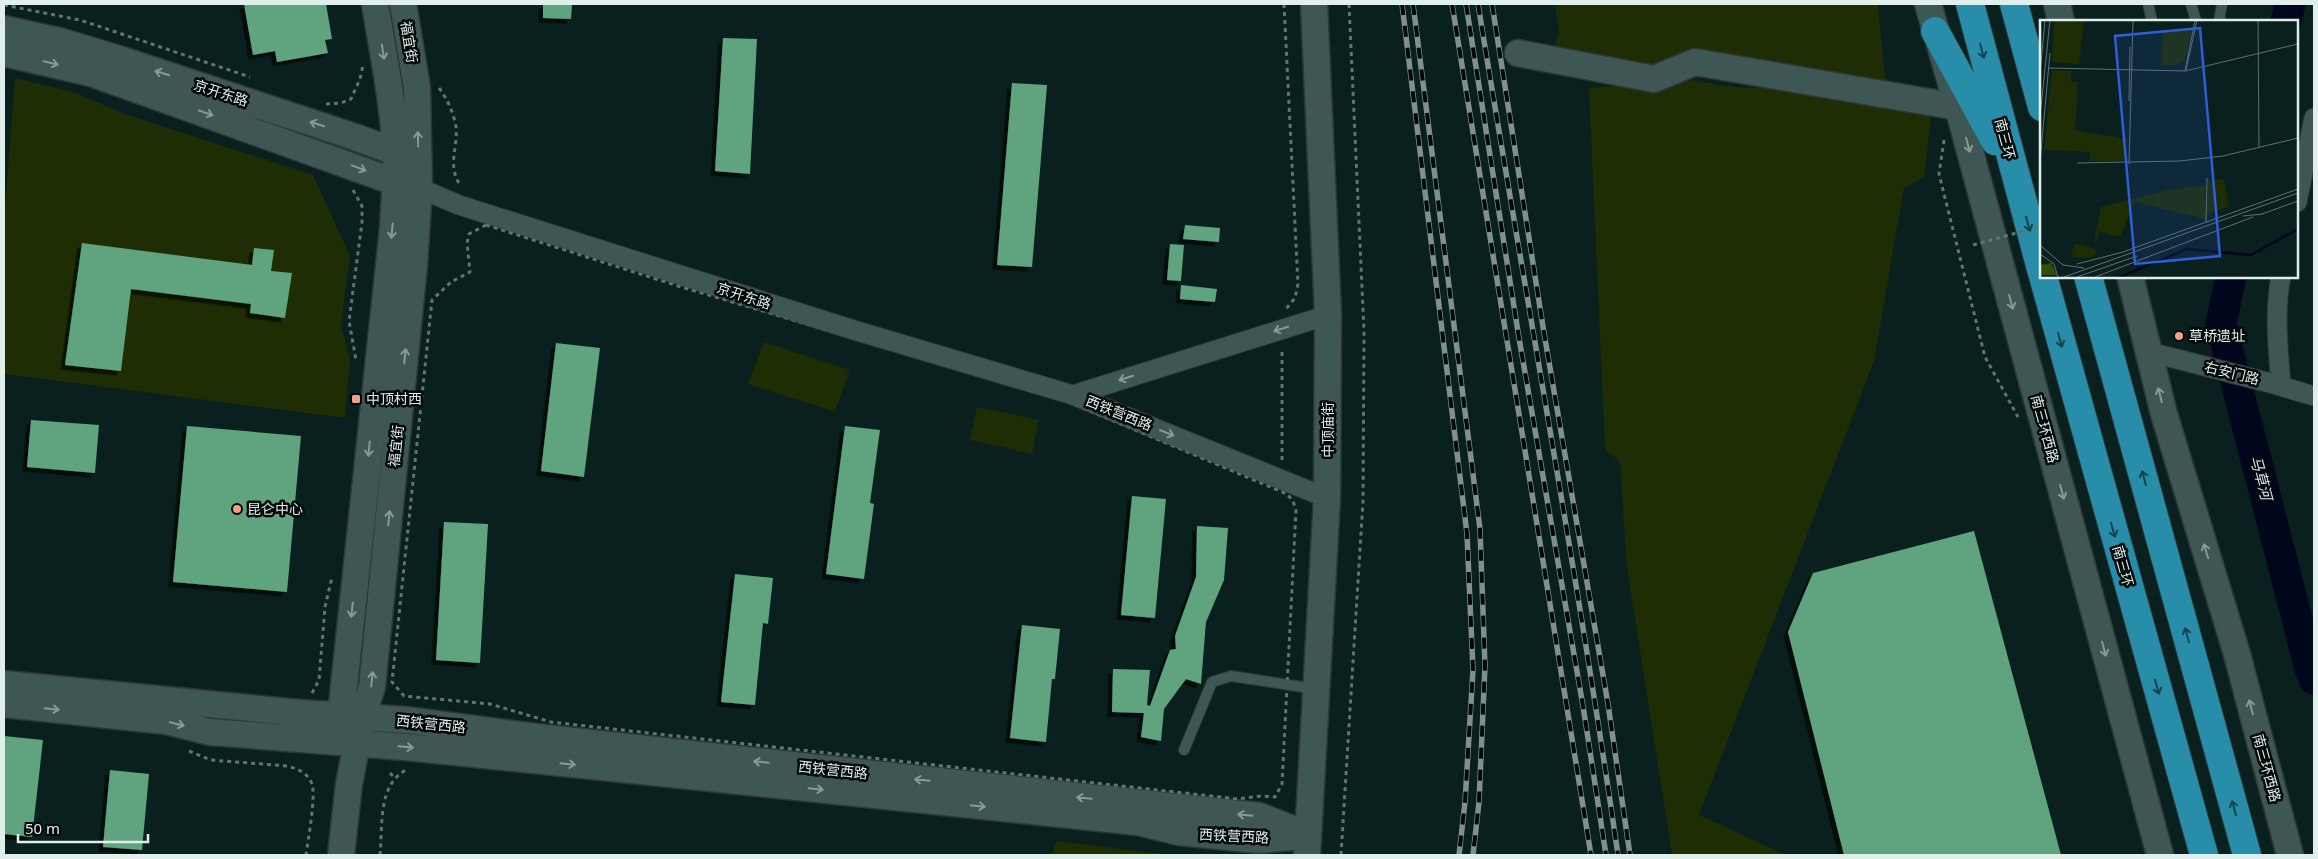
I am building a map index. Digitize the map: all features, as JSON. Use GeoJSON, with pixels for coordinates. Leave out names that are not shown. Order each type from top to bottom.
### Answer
{"type":"FeatureCollection","features":[{"type":"Feature","properties":{"kind":"highway","name":"南三环"},"geometry":{"type":"LineString","coordinates":[[1970,4],[2040,268]]}},
{"type":"Feature","properties":{"kind":"highway"},"geometry":{"type":"LineString","coordinates":[[2014,4],[2040,100]]}},
{"type":"Feature","properties":{"kind":"highway"},"geometry":{"type":"LineString","coordinates":[[1935,31],[2015,178]]}},
{"type":"Feature","properties":{"kind":"highway","name":"南三环"},"geometry":{"type":"LineString","coordinates":[[2043,278],[2203,854]]}},
{"type":"Feature","properties":{"kind":"highway"},"geometry":{"type":"LineString","coordinates":[[2089,278],[2247,855]]}},
{"type":"Feature","properties":{"kind":"street","name":"福宜街"},"geometry":{"type":"LineString","coordinates":[[375,4],[390,97],[396,152]]}},
{"type":"Feature","properties":{"kind":"street","name":"福宜街"},"geometry":{"type":"LineString","coordinates":[[326,855],[348,743],[351,717],[372,687],[414,265],[407,185],[417,88],[403,4]]}},
{"type":"Feature","properties":{"kind":"street","name":"中顶庙街"},"geometry":{"type":"LineString","coordinates":[[1307,845],[1328,498],[1328,315],[1314,4]]}},
{"type":"Feature","properties":{"kind":"street"},"geometry":{"type":"LineString","coordinates":[[1920,4],[1935,31]]}},
{"type":"Feature","properties":{"kind":"street","name":"南三环西路"},"geometry":{"type":"LineString","coordinates":[[1928,4],[1950,106],[2160,855]]}},
{"type":"Feature","properties":{"kind":"street"},"geometry":{"type":"LineString","coordinates":[[2057,4],[2062,20]]}},
{"type":"Feature","properties":{"kind":"street","name":"京开东路"},"geometry":{"type":"LineString","coordinates":[[4,29],[63,42],[122,60],[396,152]]}},
{"type":"Feature","properties":{"kind":"street","name":"京开东路"},"geometry":{"type":"LineString","coordinates":[[4,53],[92,73],[459,205],[857,332],[1073,395]]}},
{"type":"Feature","properties":{"kind":"street"},"geometry":{"type":"LineString","coordinates":[[1518,53],[1654,79],[1695,62],[1950,106]]}},
{"type":"Feature","properties":{"kind":"street"},"geometry":{"type":"LineString","coordinates":[[2298,197],[2314,118]]}},
{"type":"Feature","properties":{"kind":"street"},"geometry":{"type":"LineString","coordinates":[[396,152],[407,185]]}},
{"type":"Feature","properties":{"kind":"street","name":"南三环西路"},"geometry":{"type":"LineString","coordinates":[[2130,278],[2164,414],[2237,654],[2290,855]]}},
{"type":"Feature","properties":{"kind":"street"},"geometry":{"type":"LineString","coordinates":[[2275,384],[2277,295],[2281,278]]}},
{"type":"Feature","properties":{"kind":"street","name":"西铁营西路"},"geometry":{"type":"LineString","coordinates":[[1073,395],[1328,315]]}},
{"type":"Feature","properties":{"kind":"street","name":"右安门路"},"geometry":{"type":"LineString","coordinates":[[2149,352],[2275,384],[2314,396]]}},
{"type":"Feature","properties":{"kind":"street","name":"西铁营西路"},"geometry":{"type":"LineString","coordinates":[[1073,395],[1328,498]]}},
{"type":"Feature","properties":{"kind":"street","name":"西铁营西路"},"geometry":{"type":"LineString","coordinates":[[4,684],[351,717],[406,720],[546,738],[1259,816],[1307,845]]}},
{"type":"Feature","properties":{"kind":"street","name":"西铁营西路"},"geometry":{"type":"LineString","coordinates":[[4,704],[166,721],[210,732],[348,743],[1138,822],[1179,832],[1307,845]]}},
{"type":"Feature","properties":{"kind":"street","name":"福宜街"},"geometry":{"type":"LineString","coordinates":[[342,855],[348,784],[348,743]]}},
{"type":"Feature","properties":{"kind":"lane"},"geometry":{"type":"LineString","coordinates":[[2148,4],[2152,20]]}},
{"type":"Feature","properties":{"kind":"lane"},"geometry":{"type":"LineString","coordinates":[[2192,4],[2196,20]]}},
{"type":"Feature","properties":{"kind":"lane"},"geometry":{"type":"LineString","coordinates":[[2219,20],[2222,4]]}},
{"type":"Feature","properties":{"kind":"lane"},"geometry":{"type":"LineString","coordinates":[[1184,750],[1212,682],[1231,676],[1316,689]]}},
{"type":"Feature","properties":{"kind":"path"},"geometry":{"type":"LineString","coordinates":[[1282,315],[1295,298],[1298,284],[1284,4]]}},
{"type":"Feature","properties":{"kind":"path"},"geometry":{"type":"LineString","coordinates":[[1341,855],[1363,502],[1364,331],[1349,4]]}},
{"type":"Feature","properties":{"kind":"path"},"geometry":{"type":"LineString","coordinates":[[4,5],[80,20],[256,79]]}},
{"type":"Feature","properties":{"kind":"path"},"geometry":{"type":"LineString","coordinates":[[317,101],[325,104],[341,103],[351,99],[360,79],[363,64],[361,56]]}},
{"type":"Feature","properties":{"kind":"path"},"geometry":{"type":"LineString","coordinates":[[434,82],[445,96],[456,127],[454,175],[461,187]]}},
{"type":"Feature","properties":{"kind":"path"},"geometry":{"type":"LineString","coordinates":[[1950,106],[1939,174],[1985,357],[2017,416],[2020,426]]}},
{"type":"Feature","properties":{"kind":"path"},"geometry":{"type":"LineString","coordinates":[[351,186],[362,206],[362,222],[349,321],[358,370]]}},
{"type":"Feature","properties":{"kind":"path"},"geometry":{"type":"LineString","coordinates":[[486,225],[493,226],[678,286],[1064,400],[1287,494],[1294,501],[1296,510],[1287,685],[1282,784],[1275,797],[1261,796],[1238,799],[551,722],[490,704],[404,696],[392,682],[432,300],[452,282],[470,272],[467,243],[469,234],[486,225]]}},
{"type":"Feature","properties":{"kind":"path"},"geometry":{"type":"LineString","coordinates":[[1973,245],[2040,227]]}},
{"type":"Feature","properties":{"kind":"path"},"geometry":{"type":"LineString","coordinates":[[1282,352],[1282,460]]}},
{"type":"Feature","properties":{"kind":"path"},"geometry":{"type":"LineString","coordinates":[[311,694],[319,680],[325,607],[334,570]]}},
{"type":"Feature","properties":{"kind":"path"},"geometry":{"type":"LineString","coordinates":[[186,749],[211,760],[287,766],[299,769],[308,775],[312,785],[313,796],[306,855]]}},
{"type":"Feature","properties":{"kind":"path"},"geometry":{"type":"LineString","coordinates":[[380,855],[386,792],[395,778],[410,768]]}},
{"type":"Feature","properties":{"kind":"path"},"geometry":{"type":"LineString","coordinates":[[390,773],[395,778]]}},
{"type":"Feature","properties":{"kind":"green space"},"geometry":{"type":"Polygon","coordinates":[[[1555,4],[1878,4],[1886,86],[1651,73],[1552,54],[1559,32],[1555,4]]]}},
{"type":"Feature","properties":{"kind":"green space"},"geometry":{"type":"Polygon","coordinates":[[[15,78],[76,93],[125,114],[313,175],[350,256],[341,325],[350,361],[345,418],[4,374],[4,223],[15,78]]]}},
{"type":"Feature","properties":{"kind":"green space"},"geometry":{"type":"Polygon","coordinates":[[[1689,80],[1734,87],[1783,89],[1932,109],[1924,177],[1904,188],[1874,361],[1699,815],[1786,855],[1672,855],[1627,568],[1620,462],[1605,449],[1589,88],[1689,80]]]}},
{"type":"Feature","properties":{"kind":"green space"},"geometry":{"type":"Polygon","coordinates":[[[764,342],[850,370],[835,412],[748,384],[764,342]]]}},
{"type":"Feature","properties":{"kind":"green space"},"geometry":{"type":"Polygon","coordinates":[[[977,407],[1039,420],[1032,454],[970,440],[977,407]]]}},
{"type":"Feature","properties":{"kind":"green space"},"geometry":{"type":"Polygon","coordinates":[[[1056,841],[1171,855],[1052,855],[1056,841]]]}},
{"type":"Feature","properties":{"kind":"building"},"geometry":{"type":"Polygon","coordinates":[[[244,4],[326,4],[332,39],[325,40],[328,53],[277,62],[275,51],[253,55],[244,4]]]}},
{"type":"Feature","properties":{"kind":"building"},"geometry":{"type":"Polygon","coordinates":[[[543,4],[572,4],[571,19],[543,18],[543,4]]]}},
{"type":"Feature","properties":{"kind":"building"},"geometry":{"type":"Polygon","coordinates":[[[723,38],[757,39],[750,174],[715,171],[723,38]]]}},
{"type":"Feature","properties":{"kind":"building"},"geometry":{"type":"Polygon","coordinates":[[[1012,83],[1047,85],[1032,267],[997,265],[1012,83]]]}},
{"type":"Feature","properties":{"kind":"building"},"geometry":{"type":"Polygon","coordinates":[[[1185,225],[1220,228],[1219,242],[1183,239],[1185,225]]]}},
{"type":"Feature","properties":{"kind":"building"},"geometry":{"type":"Polygon","coordinates":[[[82,243],[252,265],[254,248],[274,250],[271,271],[292,273],[285,318],[250,313],[251,304],[131,289],[121,371],[65,365],[82,243]]]}},
{"type":"Feature","properties":{"kind":"building"},"geometry":{"type":"Polygon","coordinates":[[[1170,244],[1184,245],[1181,281],[1167,280],[1170,244]]]}},
{"type":"Feature","properties":{"kind":"building"},"geometry":{"type":"Polygon","coordinates":[[[1181,285],[1217,289],[1215,302],[1180,299],[1181,285]]]}},
{"type":"Feature","properties":{"kind":"building"},"geometry":{"type":"Polygon","coordinates":[[[556,343],[600,348],[584,477],[541,471],[556,343]]]}},
{"type":"Feature","properties":{"kind":"building"},"geometry":{"type":"Polygon","coordinates":[[[31,420],[99,425],[95,473],[27,467],[31,420]]]}},
{"type":"Feature","properties":{"kind":"building","name":"昆仑中心"},"geometry":{"type":"Polygon","coordinates":[[[187,426],[301,436],[287,592],[173,582],[187,426]]]}},
{"type":"Feature","properties":{"kind":"building"},"geometry":{"type":"Polygon","coordinates":[[[845,426],[880,430],[870,503],[874,504],[864,579],[826,574],[845,426]]]}},
{"type":"Feature","properties":{"kind":"building"},"geometry":{"type":"Polygon","coordinates":[[[1132,496],[1166,499],[1155,618],[1121,615],[1132,496]]]}},
{"type":"Feature","properties":{"kind":"building"},"geometry":{"type":"Polygon","coordinates":[[[444,522],[488,524],[480,663],[436,660],[444,522]]]}},
{"type":"Feature","properties":{"kind":"building"},"geometry":{"type":"Polygon","coordinates":[[[1197,526],[1228,528],[1224,580],[1206,622],[1201,684],[1186,679],[1164,709],[1161,741],[1141,737],[1144,713],[1112,712],[1113,669],[1150,670],[1147,705],[1150,706],[1170,650],[1176,649],[1175,636],[1196,577],[1197,526]]]}},
{"type":"Feature","properties":{"kind":"building"},"geometry":{"type":"Polygon","coordinates":[[[1974,531],[2061,855],[1844,855],[1788,632],[1813,573],[1974,531]]]}},
{"type":"Feature","properties":{"kind":"building"},"geometry":{"type":"Polygon","coordinates":[[[735,574],[773,578],[768,624],[763,623],[755,705],[721,702],[735,574]]]}},
{"type":"Feature","properties":{"kind":"building"},"geometry":{"type":"Polygon","coordinates":[[[1022,625],[1060,629],[1055,679],[1052,679],[1046,742],[1010,738],[1022,625]]]}},
{"type":"Feature","properties":{"kind":"building"},"geometry":{"type":"Polygon","coordinates":[[[4,736],[43,740],[32,837],[4,834],[4,736]]]}},
{"type":"Feature","properties":{"kind":"building"},"geometry":{"type":"Polygon","coordinates":[[[110,770],[149,774],[142,850],[103,847],[110,770]]]}},
{"type":"Feature","properties":{"kind":"waterway","name":"马草河"},"geometry":{"type":"LineString","coordinates":[[2286,20],[2290,4]]}},
{"type":"Feature","properties":{"kind":"waterway","name":"马草河"},"geometry":{"type":"LineString","coordinates":[[2231,278],[2221,324],[2314,679]]}},
{"type":"Feature","properties":{"kind":"railway"},"geometry":{"type":"LineString","coordinates":[[1402,4],[1467,534],[1473,670],[1465,802],[1459,855]]}},
{"type":"Feature","properties":{"kind":"railway"},"geometry":{"type":"LineString","coordinates":[[1413,4],[1480,529],[1485,666],[1479,802],[1473,855]]}},
{"type":"Feature","properties":{"kind":"railway"},"geometry":{"type":"LineString","coordinates":[[1452,4],[1591,855]]}},
{"type":"Feature","properties":{"kind":"railway"},"geometry":{"type":"LineString","coordinates":[[1466,4],[1519,338],[1583,706],[1606,855]]}},
{"type":"Feature","properties":{"kind":"railway"},"geometry":{"type":"LineString","coordinates":[[1478,4],[1568,536],[1618,855]]}},
{"type":"Feature","properties":{"kind":"railway"},"geometry":{"type":"LineString","coordinates":[[1492,4],[1544,333],[1608,704],[1630,855]]}},
{"type":"Feature","properties":{"kind":"place","name":"草桥遗址"},"geometry":{"type":"Point","coordinates":[2179,336]}},
{"type":"Feature","properties":{"kind":"place","name":"中顶村西"},"geometry":{"type":"Point","coordinates":[356,399]}},
{"type":"Feature","properties":{"kind":"place","name":"昆仑中心"},"geometry":{"type":"Point","coordinates":[237,509]}}]}
